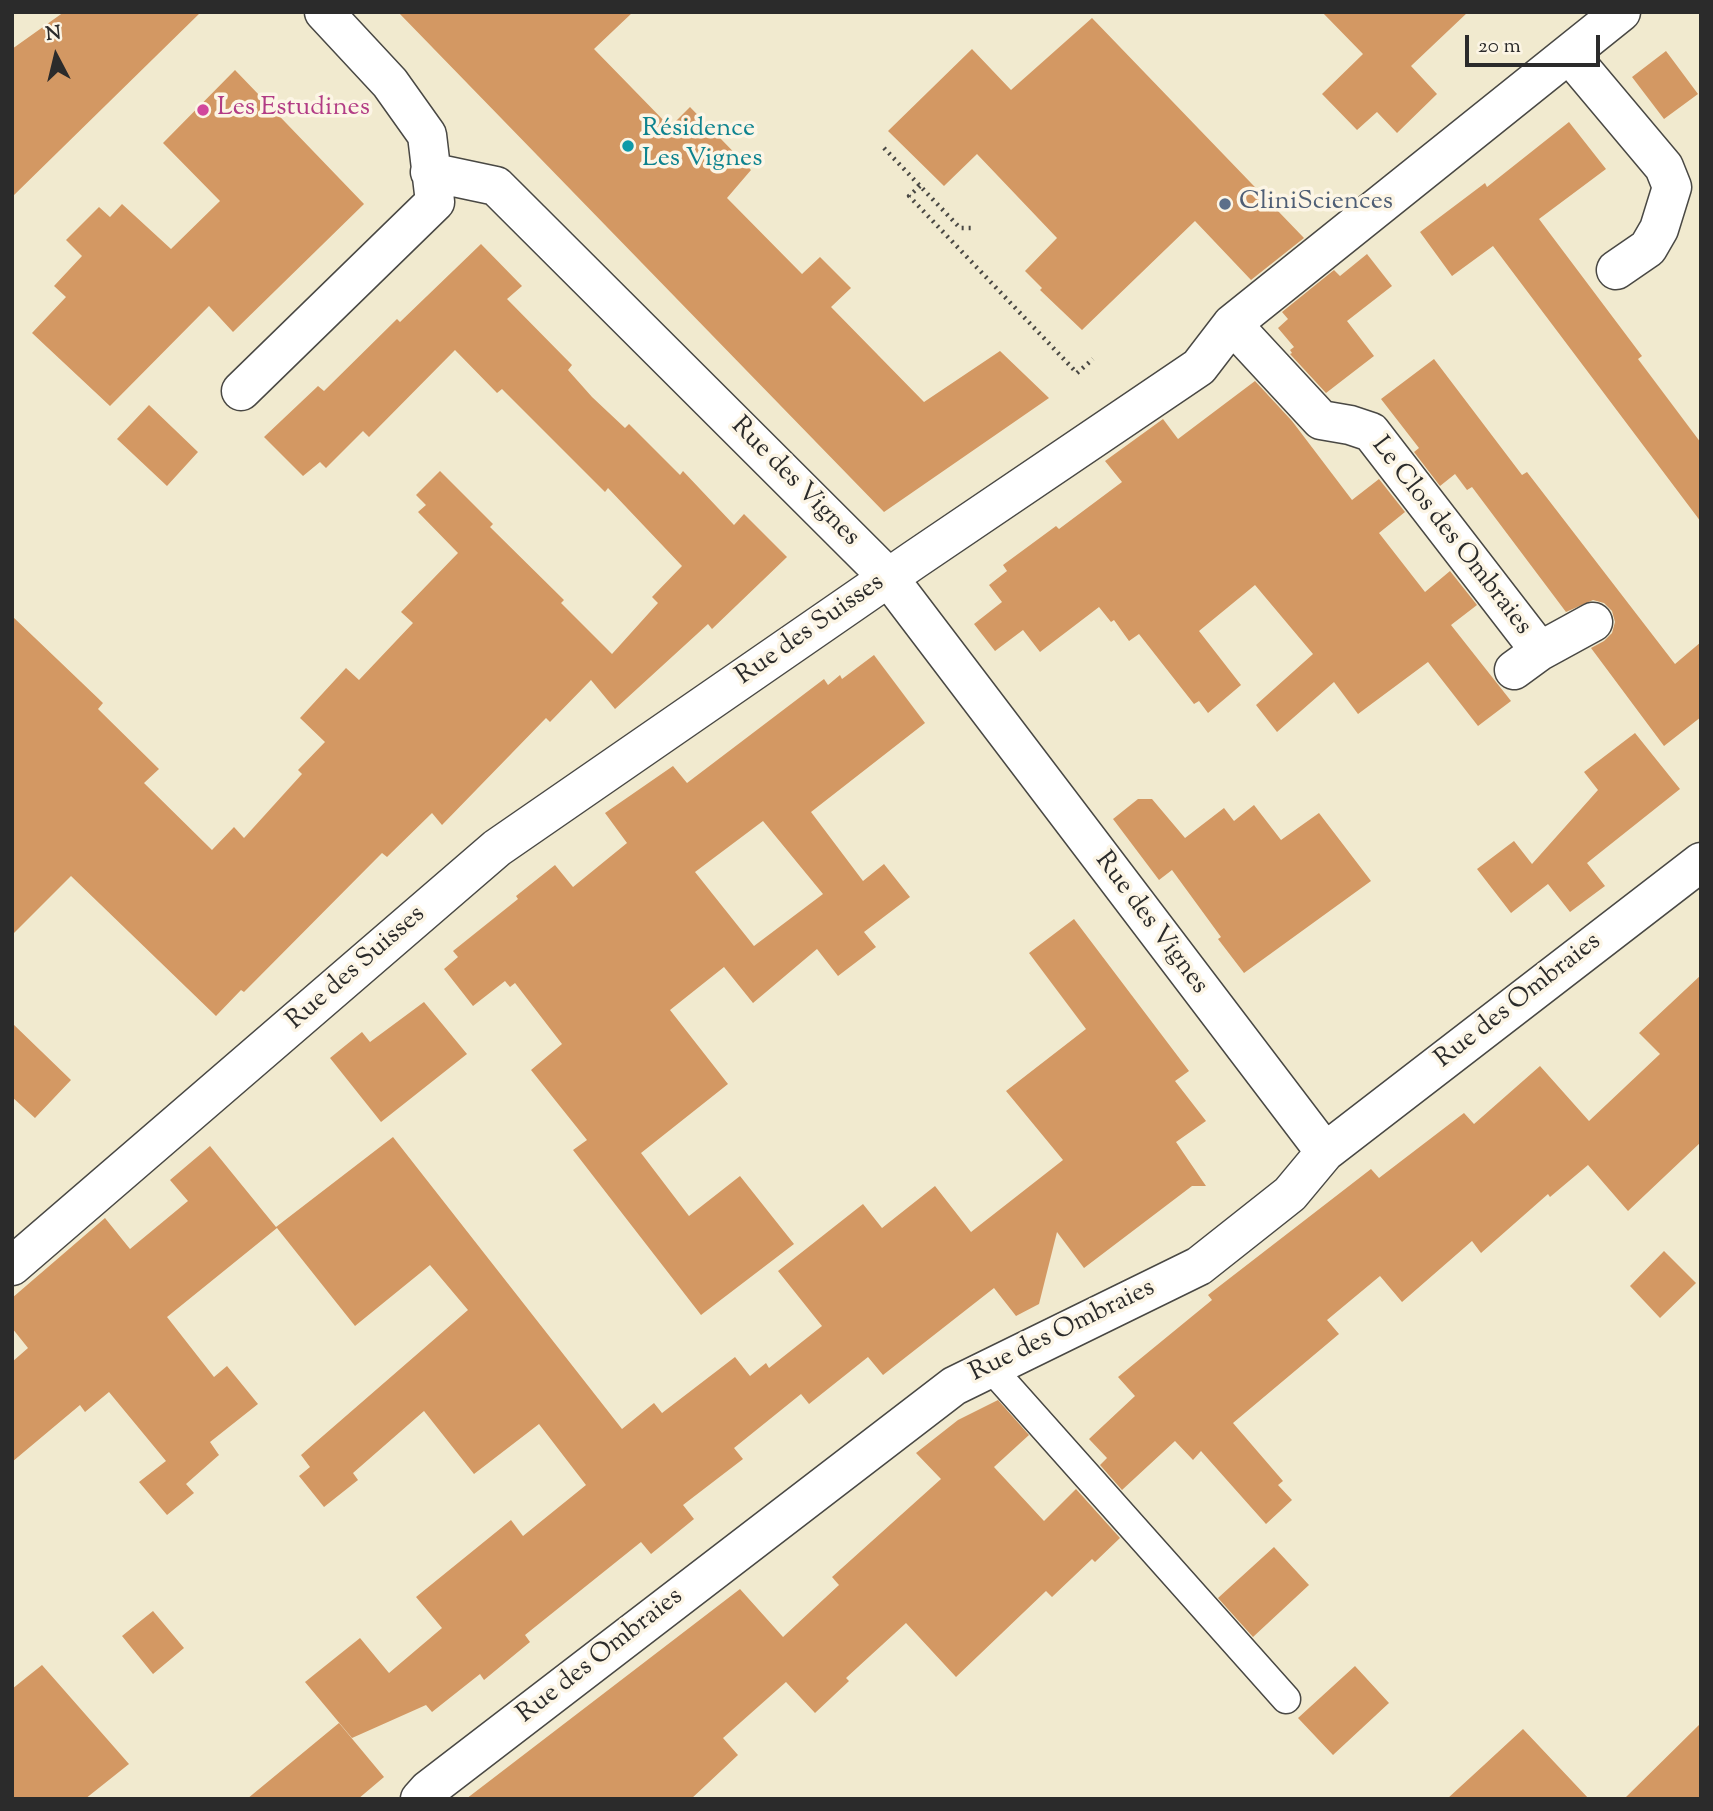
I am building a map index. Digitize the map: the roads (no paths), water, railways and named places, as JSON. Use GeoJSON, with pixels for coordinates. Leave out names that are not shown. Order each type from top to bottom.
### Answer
{"type":"FeatureCollection","features":[{"type":"Feature","properties":{"kind":"street"},"geometry":{"type":"LineString","coordinates":[[241,391],[435,202],[427,135],[390,83],[324,12]]}},
{"type":"Feature","properties":{"kind":"street","name":"Rue des Suisses"},"geometry":{"type":"LineString","coordinates":[[12,1266],[498,848],[888,577],[1199,367],[1232,324],[1621,12]]}},
{"type":"Feature","properties":{"kind":"street"},"geometry":{"type":"LineString","coordinates":[[1569,54],[1664,167],[1672,187],[1659,229],[1648,248],[1616,270]]}},
{"type":"Feature","properties":{"kind":"street","name":"Rue des Vignes"},"geometry":{"type":"LineString","coordinates":[[430,172],[496,186],[888,577],[1325,1152]]}},
{"type":"Feature","properties":{"kind":"street","name":"Le Clos des Ombraies"},"geometry":{"type":"LineString","coordinates":[[1232,324],[1321,420],[1371,432],[1527,660],[1593,622]]}},
{"type":"Feature","properties":{"kind":"street","name":"Rue des Ombraies"},"geometry":{"type":"LineString","coordinates":[[420,1799],[428,1790],[954,1386],[1199,1266],[1290,1194],[1325,1152],[1701,862]]}},
{"type":"Feature","properties":{"kind":"lane"},"geometry":{"type":"LineString","coordinates":[[991,1368],[1286,1699]]}},
{"type":"Feature","properties":{"kind":"place","name":"Les Estudines"},"geometry":{"type":"Point","coordinates":[203,110]}},
{"type":"Feature","properties":{"kind":"place","name":"Résidence Les Vignes"},"geometry":{"type":"Point","coordinates":[628,146]}},
{"type":"Feature","properties":{"kind":"place","name":"CliniSciences"},"geometry":{"type":"Point","coordinates":[1225,204]}}]}
